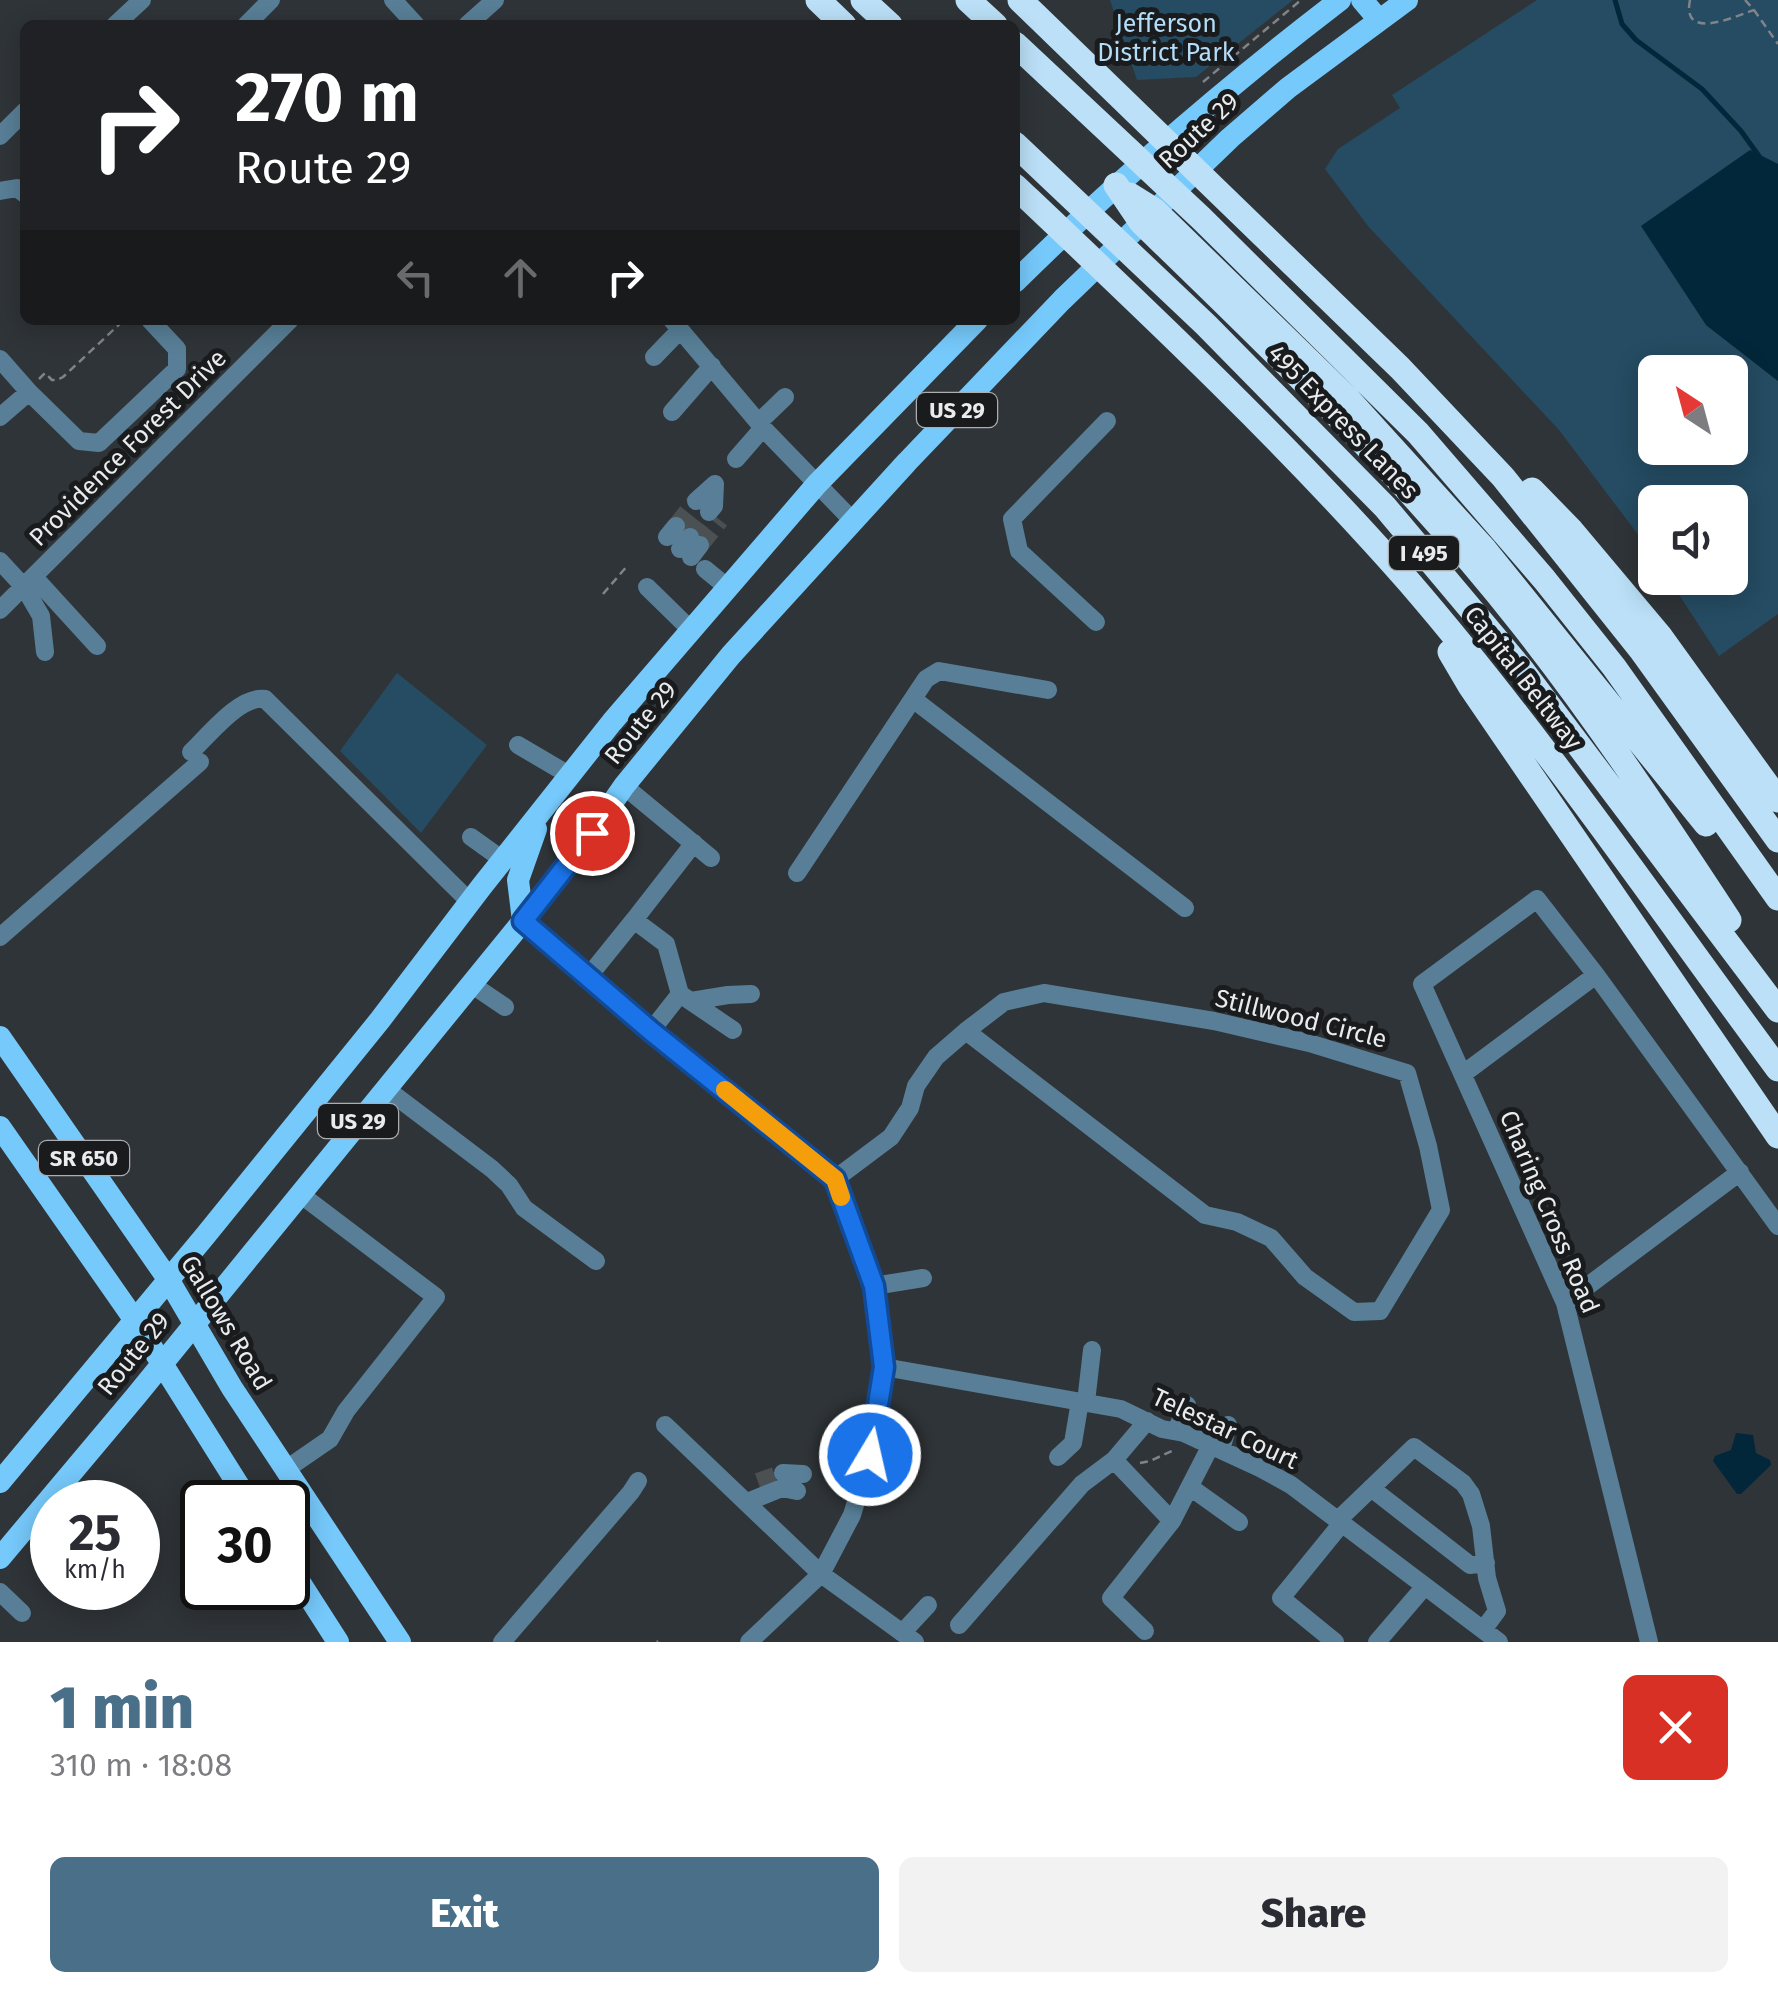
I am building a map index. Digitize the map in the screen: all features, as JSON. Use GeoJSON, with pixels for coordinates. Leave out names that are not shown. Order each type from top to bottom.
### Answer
{"type":"FeatureCollection","features":[{"type":"Feature","properties":{"kind":"highway"},"geometry":{"type":"LineString","coordinates":[[818,0],[839,20]]}},
{"type":"Feature","properties":{"kind":"highway"},"geometry":{"type":"LineString","coordinates":[[863,0],[885,20]]}},
{"type":"Feature","properties":{"kind":"highway"},"geometry":{"type":"LineString","coordinates":[[968,0],[990,20]]}},
{"type":"Feature","properties":{"kind":"highway"},"geometry":{"type":"LineString","coordinates":[[1020,0],[1400,368],[1503,477],[1641,650],[1778,840]]}},
{"type":"Feature","properties":{"kind":"highway","name":"495 Express Lanes"},"geometry":{"type":"LineString","coordinates":[[1020,49],[1324,337],[1431,447],[1614,667],[1778,898]]}},
{"type":"Feature","properties":{"kind":"highway","name":"495 Express Lanes"},"geometry":{"type":"LineString","coordinates":[[1020,149],[1206,325],[1385,507],[1522,670],[1778,1010]]}},
{"type":"Feature","properties":{"kind":"highway"},"geometry":{"type":"LineString","coordinates":[[1116,185],[1194,261],[1368,447],[1519,620],[1605,734],[1778,994]]}},
{"type":"Feature","properties":{"kind":"highway","name":"Capital Beltway"},"geometry":{"type":"LineString","coordinates":[[1020,191],[1246,408],[1410,584],[1512,709],[1778,1070]]}},
{"type":"Feature","properties":{"kind":"highway"},"geometry":{"type":"LineString","coordinates":[[1194,261],[1348,398],[1485,550],[1778,913]]}},
{"type":"Feature","properties":{"kind":"highway"},"geometry":{"type":"LineString","coordinates":[[1400,368],[1487,444],[1571,530],[1660,636],[1778,800]]}},
{"type":"Feature","properties":{"kind":"highway"},"geometry":{"type":"LineString","coordinates":[[1410,584],[1470,686],[1778,1136]]}},
{"type":"Feature","properties":{"kind":"main road","name":"Route 29"},"geometry":{"type":"LineString","coordinates":[[1022,276],[1199,111],[1340,0]]}},
{"type":"Feature","properties":{"kind":"main road"},"geometry":{"type":"LineString","coordinates":[[1362,0],[1380,20]]}},
{"type":"Feature","properties":{"kind":"main road","name":"Route 29"},"geometry":{"type":"LineString","coordinates":[[65,1480],[523,921],[624,786],[731,655],[852,520],[1062,300],[1230,138],[1288,88],[1406,0]]}},
{"type":"Feature","properties":{"kind":"main road","name":"Route 29"},"geometry":{"type":"LineString","coordinates":[[0,1482],[380,1020],[570,775],[726,588],[817,484],[972,325]]}},
{"type":"Feature","properties":{"kind":"main road"},"geometry":{"type":"LineString","coordinates":[[523,921],[518,880],[542,812]]}},
{"type":"Feature","properties":{"kind":"main road","name":"Gallows Road"},"geometry":{"type":"LineString","coordinates":[[0,1037],[168,1278],[232,1388],[400,1642]]}},
{"type":"Feature","properties":{"kind":"main road","name":"SR 650"},"geometry":{"type":"LineString","coordinates":[[0,1127],[134,1318],[235,1480]]}},
{"type":"Feature","properties":{"kind":"main road","name":"Route 29"},"geometry":{"type":"LineString","coordinates":[[0,1558],[30,1523]]}},
{"type":"Feature","properties":{"kind":"main road"},"geometry":{"type":"LineString","coordinates":[[310,1598],[338,1642]]}},
{"type":"Feature","properties":{"kind":"street"},"geometry":{"type":"LineString","coordinates":[[121,20],[142,0]]}},
{"type":"Feature","properties":{"kind":"street"},"geometry":{"type":"LineString","coordinates":[[251,20],[271,0]]}},
{"type":"Feature","properties":{"kind":"street"},"geometry":{"type":"LineString","coordinates":[[393,0],[411,20]]}},
{"type":"Feature","properties":{"kind":"street"},"geometry":{"type":"LineString","coordinates":[[472,20],[494,0]]}},
{"type":"Feature","properties":{"kind":"street"},"geometry":{"type":"LineString","coordinates":[[0,136],[20,117]]}},
{"type":"Feature","properties":{"kind":"street"},"geometry":{"type":"LineString","coordinates":[[0,358],[78,441],[99,443],[177,370],[176,349],[154,325]]}},
{"type":"Feature","properties":{"kind":"street","name":"Providence Forest Drive"},"geometry":{"type":"LineString","coordinates":[[0,610],[285,325]]}},
{"type":"Feature","properties":{"kind":"street"},"geometry":{"type":"LineString","coordinates":[[654,357],[676,325],[761,425],[852,520]]}},
{"type":"Feature","properties":{"kind":"street"},"geometry":{"type":"LineString","coordinates":[[672,412],[712,366]]}},
{"type":"Feature","properties":{"kind":"street"},"geometry":{"type":"LineString","coordinates":[[0,418],[28,391]]}},
{"type":"Feature","properties":{"kind":"street"},"geometry":{"type":"LineString","coordinates":[[736,459],[784,397]]}},
{"type":"Feature","properties":{"kind":"street"},"geometry":{"type":"LineString","coordinates":[[1096,622],[1020,550],[1012,518],[1107,421]]}},
{"type":"Feature","properties":{"kind":"street"},"geometry":{"type":"LineString","coordinates":[[715,484],[724,515],[708,511],[715,484]]}},
{"type":"Feature","properties":{"kind":"street"},"geometry":{"type":"LineString","coordinates":[[687,546],[726,588]]}},
{"type":"Feature","properties":{"kind":"street"},"geometry":{"type":"LineString","coordinates":[[0,561],[29,582],[97,646]]}},
{"type":"Feature","properties":{"kind":"street"},"geometry":{"type":"LineString","coordinates":[[29,582],[41,616],[45,652]]}},
{"type":"Feature","properties":{"kind":"street"},"geometry":{"type":"LineString","coordinates":[[647,588],[691,630]]}},
{"type":"Feature","properties":{"kind":"street"},"geometry":{"type":"LineString","coordinates":[[798,873],[926,679],[939,671],[1048,690]]}},
{"type":"Feature","properties":{"kind":"street"},"geometry":{"type":"LineString","coordinates":[[0,937],[196,757],[243,703],[254,698],[265,698],[470,902]]}},
{"type":"Feature","properties":{"kind":"street"},"geometry":{"type":"LineString","coordinates":[[913,699],[1185,908]]}},
{"type":"Feature","properties":{"kind":"street"},"geometry":{"type":"LineString","coordinates":[[518,745],[570,775]]}},
{"type":"Feature","properties":{"kind":"street"},"geometry":{"type":"LineString","coordinates":[[624,786],[711,858]]}},
{"type":"Feature","properties":{"kind":"street"},"geometry":{"type":"LineString","coordinates":[[471,837],[503,860]]}},
{"type":"Feature","properties":{"kind":"street"},"geometry":{"type":"LineString","coordinates":[[588,977],[694,843]]}},
{"type":"Feature","properties":{"kind":"street","name":"Charing Cross Road"},"geometry":{"type":"LineString","coordinates":[[1596,975],[1537,899],[1422,984],[1566,1303],[1649,1642]]}},
{"type":"Feature","properties":{"kind":"street"},"geometry":{"type":"LineString","coordinates":[[634,920],[666,944],[686,998],[733,1030]]}},
{"type":"Feature","properties":{"kind":"street"},"geometry":{"type":"LineString","coordinates":[[523,921],[651,1031],[835,1179],[874,1286],[884,1367],[870,1455],[852,1515],[822,1574],[748,1642]]}},
{"type":"Feature","properties":{"kind":"street"},"geometry":{"type":"LineString","coordinates":[[1463,1074],[1596,975],[1778,1226]]}},
{"type":"Feature","properties":{"kind":"street"},"geometry":{"type":"LineString","coordinates":[[471,984],[506,1007]]}},
{"type":"Feature","properties":{"kind":"street","name":"Stillwood Circle"},"geometry":{"type":"LineString","coordinates":[[835,1179],[891,1137],[910,1108],[916,1086],[936,1057],[966,1032],[1004,1002],[1044,993],[1214,1021],[1309,1043],[1407,1072],[1428,1146],[1440,1210],[1380,1311],[1354,1312],[1306,1277],[1271,1238],[1238,1222],[1206,1215],[966,1032]]}},
{"type":"Feature","properties":{"kind":"street"},"geometry":{"type":"LineString","coordinates":[[651,1031],[686,998],[752,994]]}},
{"type":"Feature","properties":{"kind":"street"},"geometry":{"type":"LineString","coordinates":[[385,1088],[510,1185],[524,1208],[596,1261]]}},
{"type":"Feature","properties":{"kind":"street"},"geometry":{"type":"LineString","coordinates":[[1566,1303],[1740,1172]]}},
{"type":"Feature","properties":{"kind":"street"},"geometry":{"type":"LineString","coordinates":[[285,1470],[330,1439],[346,1412],[436,1298],[300,1194]]}},
{"type":"Feature","properties":{"kind":"street"},"geometry":{"type":"LineString","coordinates":[[874,1286],[923,1278]]}},
{"type":"Feature","properties":{"kind":"street"},"geometry":{"type":"LineString","coordinates":[[1058,1457],[1073,1443],[1092,1350]]}},
{"type":"Feature","properties":{"kind":"street","name":"Telestar Court"},"geometry":{"type":"LineString","coordinates":[[884,1367],[1121,1408],[1162,1428],[1175,1440],[1216,1448],[1290,1485],[1499,1642]]}},
{"type":"Feature","properties":{"kind":"street"},"geometry":{"type":"LineString","coordinates":[[1175,1440],[1186,1405]]}},
{"type":"Feature","properties":{"kind":"street"},"geometry":{"type":"LineString","coordinates":[[958,1625],[1082,1484],[1114,1460],[1146,1421]]}},
{"type":"Feature","properties":{"kind":"street"},"geometry":{"type":"LineString","coordinates":[[665,1424],[822,1574],[909,1637],[928,1605]]}},
{"type":"Feature","properties":{"kind":"street"},"geometry":{"type":"LineString","coordinates":[[1146,1631],[1111,1598],[1172,1520],[1228,1425]]}},
{"type":"Feature","properties":{"kind":"street"},"geometry":{"type":"LineString","coordinates":[[1335,1642],[1281,1598],[1340,1522],[1414,1447],[1463,1483],[1471,1494],[1497,1610],[1483,1630]]}},
{"type":"Feature","properties":{"kind":"street"},"geometry":{"type":"LineString","coordinates":[[1114,1460],[1172,1520]]}},
{"type":"Feature","properties":{"kind":"street"},"geometry":{"type":"LineString","coordinates":[[743,1499],[800,1482],[783,1473]]}},
{"type":"Feature","properties":{"kind":"street"},"geometry":{"type":"LineString","coordinates":[[502,1642],[638,1481]]}},
{"type":"Feature","properties":{"kind":"street"},"geometry":{"type":"LineString","coordinates":[[743,1499],[758,1482]]}},
{"type":"Feature","properties":{"kind":"street"},"geometry":{"type":"LineString","coordinates":[[1190,1487],[1239,1522]]}},
{"type":"Feature","properties":{"kind":"street"},"geometry":{"type":"LineString","coordinates":[[1371,1488],[1470,1566],[1486,1563]]}},
{"type":"Feature","properties":{"kind":"street"},"geometry":{"type":"LineString","coordinates":[[1377,1642],[1426,1586]]}},
{"type":"Feature","properties":{"kind":"street"},"geometry":{"type":"LineString","coordinates":[[0,1592],[22,1614]]}},
{"type":"Feature","properties":{"kind":"path"},"geometry":{"type":"LineString","coordinates":[[1200,86],[1301,0]]}},
{"type":"Feature","properties":{"kind":"path"},"geometry":{"type":"LineString","coordinates":[[1690,0],[1691,18],[1706,24],[1754,10]]}},
{"type":"Feature","properties":{"kind":"path"},"geometry":{"type":"LineString","coordinates":[[1745,0],[1778,44]]}},
{"type":"Feature","properties":{"kind":"path"},"geometry":{"type":"LineString","coordinates":[[28,391],[46,373],[52,380],[63,377],[119,325]]}},
{"type":"Feature","properties":{"kind":"path"},"geometry":{"type":"LineString","coordinates":[[603,594],[628,565]]}},
{"type":"Feature","properties":{"kind":"path"},"geometry":{"type":"LineString","coordinates":[[1133,1464],[1150,1462],[1175,1440]]}},
{"type":"Feature","properties":{"kind":"green space","name":"Jefferson District Park"},"geometry":{"type":"Polygon","coordinates":[[[1110,0],[1293,0],[1196,77],[1137,80],[1110,0]]]}},
{"type":"Feature","properties":{"kind":"green space"},"geometry":{"type":"Polygon","coordinates":[[[1537,0],[1778,0],[1778,164],[1750,150],[1706,325],[1745,355],[1638,355],[1638,465],[1748,465],[1748,358],[1778,381],[1778,614],[1719,656],[1679,595],[1748,595],[1748,485],[1638,485],[1638,535],[1559,430],[1368,226],[1325,169],[1338,149],[1400,108],[1392,95],[1537,0]]]}},
{"type":"Feature","properties":{"kind":"green space"},"geometry":{"type":"Polygon","coordinates":[[[397,673],[487,745],[421,833],[340,751],[397,673]]]}},
{"type":"Feature","properties":{"kind":"shaded area"},"geometry":{"type":"Polygon","coordinates":[[[1750,150],[1778,164],[1778,381],[1706,325],[1641,226],[1750,150]]]}},
{"type":"Feature","properties":{"kind":"shaded area"},"geometry":{"type":"Polygon","coordinates":[[[1736,1433],[1753,1435],[1756,1453],[1770,1460],[1771,1465],[1741,1494],[1737,1494],[1713,1461],[1715,1456],[1731,1450],[1736,1433]]]}},
{"type":"Feature","properties":{"kind":"waterway"},"geometry":{"type":"LineString","coordinates":[[1615,0],[1622,24],[1636,40],[1702,89],[1759,156]]}},
{"type":"Feature","properties":{"kind":"tunnel"},"geometry":{"type":"LineString","coordinates":[[676,526],[696,501]]}},
{"type":"Feature","properties":{"kind":"tunnel"},"geometry":{"type":"LineString","coordinates":[[690,537],[709,512]]}},
{"type":"Feature","properties":{"kind":"tunnel"},"geometry":{"type":"LineString","coordinates":[[700,545],[720,520]]}},
{"type":"Feature","properties":{"kind":"tunnel"},"geometry":{"type":"LineString","coordinates":[[758,1482],[783,1473]]}},
{"type":"Feature","properties":{"kind":"slow traffic"},"geometry":{"type":"LineString","coordinates":[[725,1090],[835,1179],[841,1197]]}},
{"type":"Feature","properties":{"kind":"route"},"geometry":{"type":"LineString","coordinates":[[592,833],[523,921],[651,1031],[835,1179],[874,1286],[884,1367],[870,1455]]}}]}
